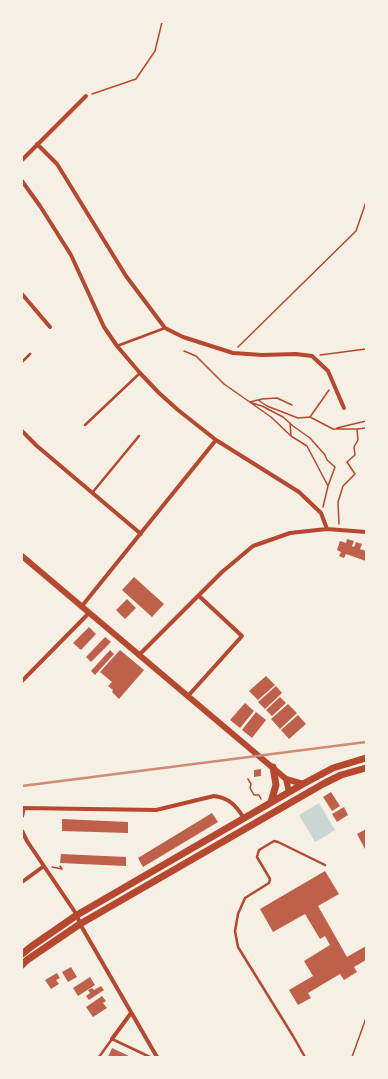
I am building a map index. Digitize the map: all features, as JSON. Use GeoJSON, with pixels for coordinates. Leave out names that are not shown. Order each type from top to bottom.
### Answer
{"type":"FeatureCollection","features":[{"type":"Feature","properties":{"kind":"main road"},"geometry":{"type":"LineString","coordinates":[[22,954],[77,915],[271,802],[333,768],[366,758]]}},
{"type":"Feature","properties":{"kind":"main road"},"geometry":{"type":"LineString","coordinates":[[271,802],[276,785],[273,768]]}},
{"type":"Feature","properties":{"kind":"main road"},"geometry":{"type":"LineString","coordinates":[[22,965],[80,924],[323,784],[342,775],[366,768]]}},
{"type":"Feature","properties":{"kind":"main road"},"geometry":{"type":"LineString","coordinates":[[303,784],[323,784]]}},
{"type":"Feature","properties":{"kind":"main road"},"geometry":{"type":"LineString","coordinates":[[282,808],[289,792]]}},
{"type":"Feature","properties":{"kind":"street"},"geometry":{"type":"LineString","coordinates":[[22,160],[86,96]]}},
{"type":"Feature","properties":{"kind":"street"},"geometry":{"type":"LineString","coordinates":[[37,144],[57,164],[126,276],[165,328],[183,337],[232,353],[262,356],[296,354],[312,356],[328,371],[344,408]]}},
{"type":"Feature","properties":{"kind":"street"},"geometry":{"type":"LineString","coordinates":[[22,181],[40,206],[71,255],[104,327],[117,346],[140,373],[158,393],[216,440],[300,492],[321,513],[326,530]]}},
{"type":"Feature","properties":{"kind":"street"},"geometry":{"type":"LineString","coordinates":[[22,294],[50,327]]}},
{"type":"Feature","properties":{"kind":"street"},"geometry":{"type":"LineString","coordinates":[[22,431],[37,446],[140,534]]}},
{"type":"Feature","properties":{"kind":"street"},"geometry":{"type":"LineString","coordinates":[[82,606],[216,440]]}},
{"type":"Feature","properties":{"kind":"street"},"geometry":{"type":"LineString","coordinates":[[139,654],[222,572],[253,546],[290,533],[326,530],[366,532]]}},
{"type":"Feature","properties":{"kind":"street"},"geometry":{"type":"LineString","coordinates":[[22,556],[286,779],[303,784]]}},
{"type":"Feature","properties":{"kind":"street"},"geometry":{"type":"LineString","coordinates":[[188,696],[242,636],[199,596]]}},
{"type":"Feature","properties":{"kind":"street"},"geometry":{"type":"LineString","coordinates":[[22,681],[90,613]]}},
{"type":"Feature","properties":{"kind":"street"},"geometry":{"type":"LineString","coordinates":[[286,779],[289,792]]}},
{"type":"Feature","properties":{"kind":"street"},"geometry":{"type":"LineString","coordinates":[[22,816],[23,808],[156,810],[214,796],[223,797],[236,805],[244,818]]}},
{"type":"Feature","properties":{"kind":"street"},"geometry":{"type":"LineString","coordinates":[[22,831],[27,841],[77,915],[80,924],[157,1057]]}},
{"type":"Feature","properties":{"kind":"street"},"geometry":{"type":"LineString","coordinates":[[22,882],[44,866]]}},
{"type":"Feature","properties":{"kind":"street"},"geometry":{"type":"LineString","coordinates":[[112,1039],[131,1013]]}},
{"type":"Feature","properties":{"kind":"lane"},"geometry":{"type":"LineString","coordinates":[[117,346],[165,328]]}},
{"type":"Feature","properties":{"kind":"lane"},"geometry":{"type":"LineString","coordinates":[[22,362],[30,354]]}},
{"type":"Feature","properties":{"kind":"lane"},"geometry":{"type":"LineString","coordinates":[[85,425],[140,373]]}},
{"type":"Feature","properties":{"kind":"lane"},"geometry":{"type":"LineString","coordinates":[[92,493],[139,436]]}},
{"type":"Feature","properties":{"kind":"lane"},"geometry":{"type":"LineString","coordinates":[[305,1057],[238,947],[236,931],[238,914],[245,898],[269,883],[270,879],[258,857],[259,850],[274,842],[278,842],[325,865]]}},
{"type":"Feature","properties":{"kind":"lane"},"geometry":{"type":"LineString","coordinates":[[99,1057],[112,1039],[150,1057]]}},
{"type":"Feature","properties":{"kind":"path"},"geometry":{"type":"LineString","coordinates":[[86,96],[136,79],[155,51],[162,22]]}},
{"type":"Feature","properties":{"kind":"path"},"geometry":{"type":"LineString","coordinates":[[232,353],[356,231],[366,202]]}},
{"type":"Feature","properties":{"kind":"path"},"geometry":{"type":"LineString","coordinates":[[312,356],[366,350]]}},
{"type":"Feature","properties":{"kind":"path"},"geometry":{"type":"LineString","coordinates":[[184,351],[196,356],[224,384],[271,417],[291,436],[307,446],[328,486]]}},
{"type":"Feature","properties":{"kind":"path"},"geometry":{"type":"LineString","coordinates":[[310,417],[334,383]]}},
{"type":"Feature","properties":{"kind":"path"},"geometry":{"type":"LineString","coordinates":[[250,402],[262,399],[277,398],[292,405]]}},
{"type":"Feature","properties":{"kind":"path"},"geometry":{"type":"LineString","coordinates":[[258,400],[267,406],[298,418],[310,417],[333,429],[357,430],[366,428]]}},
{"type":"Feature","properties":{"kind":"path"},"geometry":{"type":"LineString","coordinates":[[250,402],[262,406],[283,417],[290,424],[310,438],[325,455],[327,460],[335,467],[321,513]]}},
{"type":"Feature","properties":{"kind":"path"},"geometry":{"type":"LineString","coordinates":[[333,429],[366,421]]}},
{"type":"Feature","properties":{"kind":"path"},"geometry":{"type":"LineString","coordinates":[[290,424],[291,436]]}},
{"type":"Feature","properties":{"kind":"path"},"geometry":{"type":"LineString","coordinates":[[340,530],[338,502],[343,486],[355,474],[347,462],[355,455],[354,447],[358,440],[357,430]]}},
{"type":"Feature","properties":{"kind":"path"},"geometry":{"type":"LineString","coordinates":[[248,779],[252,784],[250,788],[254,795],[258,795]]}},
{"type":"Feature","properties":{"kind":"path"},"geometry":{"type":"LineString","coordinates":[[44,866],[62,869],[60,866]]}},
{"type":"Feature","properties":{"kind":"path"},"geometry":{"type":"LineString","coordinates":[[352,1057],[366,1018]]}},
{"type":"Feature","properties":{"kind":"shaded area"},"geometry":{"type":"Polygon","coordinates":[[[319,803],[335,830],[315,842],[299,815],[319,803]]]}},
{"type":"Feature","properties":{"kind":"building"},"geometry":{"type":"Polygon","coordinates":[[[347,539],[354,541],[352,546],[354,547],[356,542],[362,544],[360,549],[366,551],[366,561],[346,554],[344,558],[339,556],[341,552],[337,550],[340,541],[346,543],[347,539]]]}},
{"type":"Feature","properties":{"kind":"building"},"geometry":{"type":"Polygon","coordinates":[[[134,577],[164,604],[152,617],[122,590],[134,577]]]}},
{"type":"Feature","properties":{"kind":"building"},"geometry":{"type":"Polygon","coordinates":[[[127,599],[136,608],[125,619],[116,610],[127,599]]]}},
{"type":"Feature","properties":{"kind":"building"},"geometry":{"type":"Polygon","coordinates":[[[89,627],[96,634],[81,650],[73,643],[89,627]]]}},
{"type":"Feature","properties":{"kind":"building"},"geometry":{"type":"Polygon","coordinates":[[[105,637],[111,642],[91,662],[86,657],[105,637]]]}},
{"type":"Feature","properties":{"kind":"building"},"geometry":{"type":"Polygon","coordinates":[[[110,650],[114,654],[95,675],[91,671],[110,650]]]}},
{"type":"Feature","properties":{"kind":"building"},"geometry":{"type":"Polygon","coordinates":[[[120,650],[144,670],[119,699],[112,692],[113,690],[108,686],[112,682],[100,672],[120,650]]]}},
{"type":"Feature","properties":{"kind":"building"},"geometry":{"type":"Polygon","coordinates":[[[266,676],[275,685],[258,700],[249,691],[266,676]]]}},
{"type":"Feature","properties":{"kind":"building"},"geometry":{"type":"Polygon","coordinates":[[[276,686],[282,693],[265,709],[258,702],[276,686]]]}},
{"type":"Feature","properties":{"kind":"building"},"geometry":{"type":"Polygon","coordinates":[[[280,697],[286,703],[272,716],[266,710],[280,697]]]}},
{"type":"Feature","properties":{"kind":"building"},"geometry":{"type":"Polygon","coordinates":[[[245,703],[254,711],[240,728],[230,720],[245,703]]]}},
{"type":"Feature","properties":{"kind":"building"},"geometry":{"type":"Polygon","coordinates":[[[288,704],[297,713],[280,729],[271,719],[288,704]]]}},
{"type":"Feature","properties":{"kind":"building"},"geometry":{"type":"Polygon","coordinates":[[[256,712],[266,720],[252,738],[242,730],[256,712]]]}},
{"type":"Feature","properties":{"kind":"building"},"geometry":{"type":"Polygon","coordinates":[[[298,715],[306,724],[289,739],[281,730],[298,715]]]}},
{"type":"Feature","properties":{"kind":"building"},"geometry":{"type":"Polygon","coordinates":[[[261,769],[261,776],[254,777],[254,770],[261,769]]]}},
{"type":"Feature","properties":{"kind":"building"},"geometry":{"type":"Polygon","coordinates":[[[331,792],[340,806],[332,811],[323,797],[331,792]]]}},
{"type":"Feature","properties":{"kind":"building"},"geometry":{"type":"Polygon","coordinates":[[[344,807],[348,815],[337,822],[332,814],[344,807]]]}},
{"type":"Feature","properties":{"kind":"building"},"geometry":{"type":"Polygon","coordinates":[[[212,813],[218,822],[143,867],[138,858],[212,813]]]}},
{"type":"Feature","properties":{"kind":"building"},"geometry":{"type":"Polygon","coordinates":[[[62,819],[128,822],[128,833],[62,831],[62,819]]]}},
{"type":"Feature","properties":{"kind":"building"},"geometry":{"type":"Polygon","coordinates":[[[366,829],[366,851],[357,834],[366,829]]]}},
{"type":"Feature","properties":{"kind":"building"},"geometry":{"type":"Polygon","coordinates":[[[61,854],[126,857],[126,866],[60,863],[61,854]]]}},
{"type":"Feature","properties":{"kind":"building"},"geometry":{"type":"Polygon","coordinates":[[[325,871],[339,894],[318,906],[347,957],[366,946],[366,960],[354,967],[357,972],[344,980],[340,974],[308,993],[311,998],[298,1005],[289,990],[313,976],[304,961],[330,945],[325,936],[320,939],[305,914],[273,932],[260,909],[325,871]]]}},
{"type":"Feature","properties":{"kind":"building"},"geometry":{"type":"Polygon","coordinates":[[[71,967],[77,977],[68,982],[62,972],[71,967]]]}},
{"type":"Feature","properties":{"kind":"building"},"geometry":{"type":"Polygon","coordinates":[[[57,973],[60,978],[56,980],[59,984],[51,989],[45,980],[57,973]]]}},
{"type":"Feature","properties":{"kind":"building"},"geometry":{"type":"Polygon","coordinates":[[[90,977],[95,985],[78,996],[73,988],[90,977]]]}},
{"type":"Feature","properties":{"kind":"building"},"geometry":{"type":"Polygon","coordinates":[[[101,986],[104,990],[89,1000],[86,996],[90,993],[88,990],[92,988],[94,990],[101,986]]]}},
{"type":"Feature","properties":{"kind":"building"},"geometry":{"type":"Polygon","coordinates":[[[102,996],[106,1001],[103,1003],[107,1008],[93,1017],[86,1007],[102,996]]]}},
{"type":"Feature","properties":{"kind":"building"},"geometry":{"type":"Polygon","coordinates":[[[112,1048],[131,1057],[108,1057],[112,1048]]]}},
{"type":"Feature","properties":{"kind":"railway"},"geometry":{"type":"LineString","coordinates":[[22,786],[366,742]]}}]}
